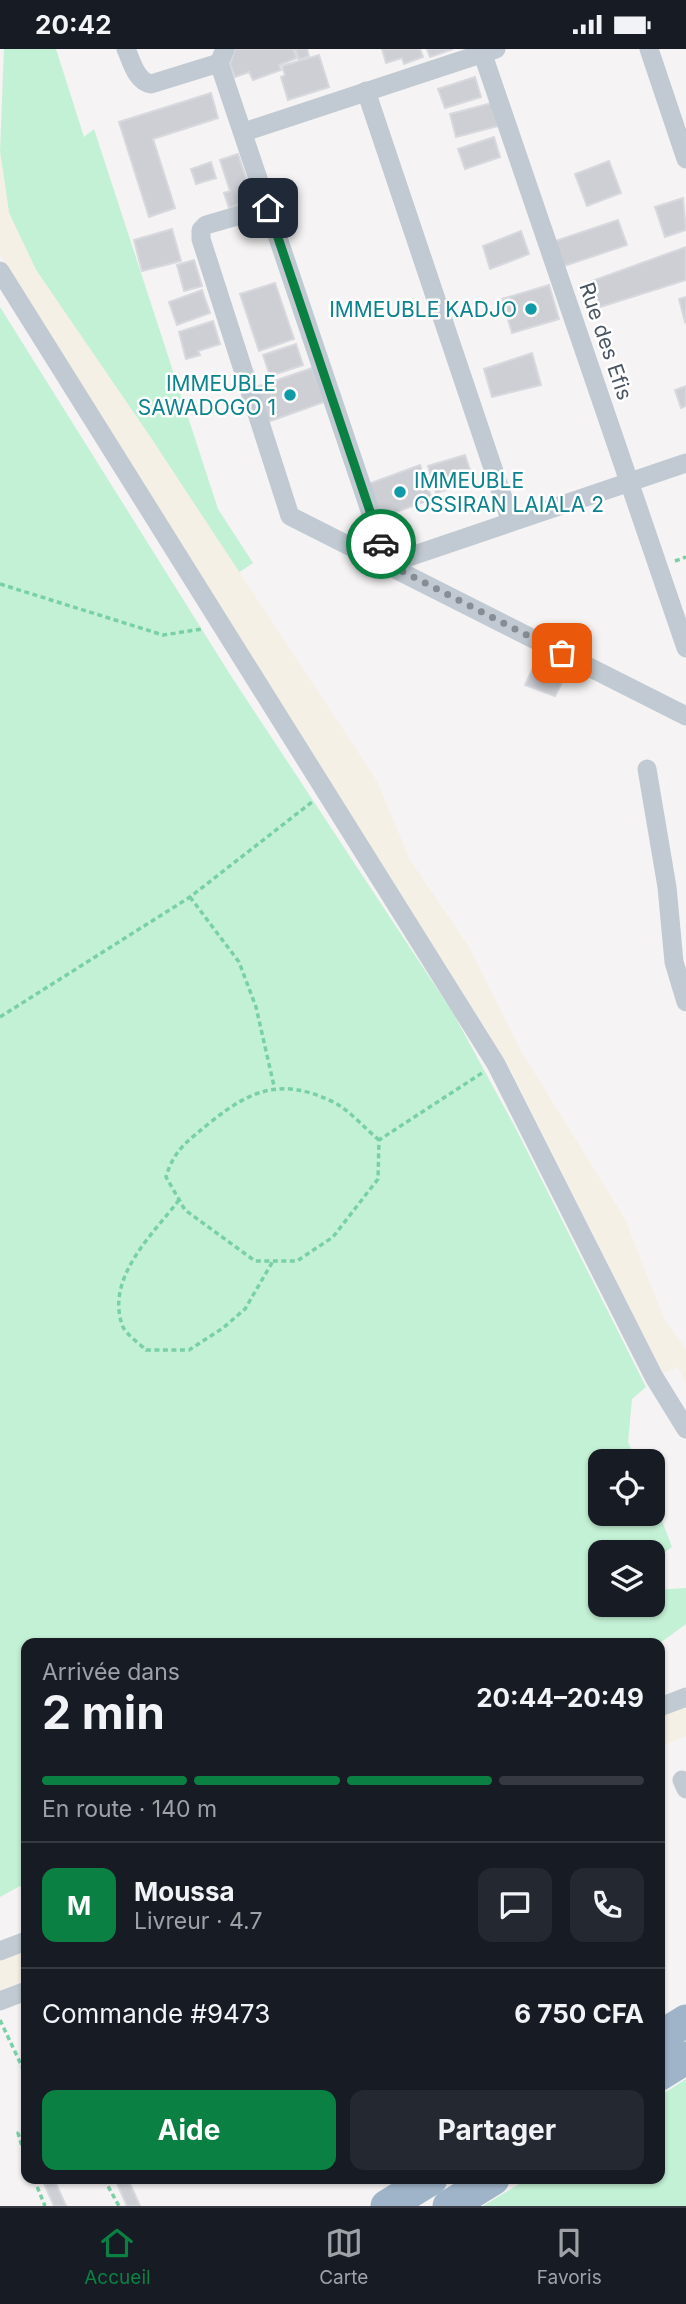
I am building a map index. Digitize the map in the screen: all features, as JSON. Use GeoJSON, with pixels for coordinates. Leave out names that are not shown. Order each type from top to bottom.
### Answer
{"type":"FeatureCollection","features":[{"type":"Feature","properties":{"kind":"highway"},"geometry":{"type":"LineString","coordinates":[[665,2034],[686,2021]]}},
{"type":"Feature","properties":{"kind":"highway"},"geometry":{"type":"LineString","coordinates":[[665,2071],[686,2058]]}},
{"type":"Feature","properties":{"kind":"highway"},"geometry":{"type":"LineString","coordinates":[[387,2206],[423,2184]]}},
{"type":"Feature","properties":{"kind":"highway"},"geometry":{"type":"LineString","coordinates":[[449,2206],[485,2184]]}},
{"type":"Feature","properties":{"kind":"street"},"geometry":{"type":"LineString","coordinates":[[125,49],[138,76],[144,83],[151,84],[222,56],[268,208],[388,564]]}},
{"type":"Feature","properties":{"kind":"street"},"geometry":{"type":"LineString","coordinates":[[649,49],[686,159]]}},
{"type":"Feature","properties":{"kind":"street"},"geometry":{"type":"LineString","coordinates":[[244,132],[487,51]]}},
{"type":"Feature","properties":{"kind":"street","name":"Rue des Efis"},"geometry":{"type":"LineString","coordinates":[[487,51],[686,648]]}},
{"type":"Feature","properties":{"kind":"street"},"geometry":{"type":"LineString","coordinates":[[366,91],[511,522]]}},
{"type":"Feature","properties":{"kind":"street"},"geometry":{"type":"LineString","coordinates":[[268,208],[206,225],[201,230],[201,239],[290,516],[298,523],[388,564],[686,716]]}},
{"type":"Feature","properties":{"kind":"street"},"geometry":{"type":"LineString","coordinates":[[0,271],[495,1064],[654,1377],[686,1429]]}},
{"type":"Feature","properties":{"kind":"street"},"geometry":{"type":"LineString","coordinates":[[388,564],[686,463]]}},
{"type":"Feature","properties":{"kind":"street"},"geometry":{"type":"LineString","coordinates":[[647,769],[667,887],[674,962],[686,1002]]}},
{"type":"Feature","properties":{"kind":"street"},"geometry":{"type":"LineString","coordinates":[[665,1705],[686,1697]]}},
{"type":"Feature","properties":{"kind":"street"},"geometry":{"type":"LineString","coordinates":[[0,1951],[21,1943]]}},
{"type":"Feature","properties":{"kind":"street"},"geometry":{"type":"LineString","coordinates":[[0,2001],[21,1993]]}},
{"type":"Feature","properties":{"kind":"path"},"geometry":{"type":"LineString","coordinates":[[0,584],[163,635],[222,627]]}},
{"type":"Feature","properties":{"kind":"path"},"geometry":{"type":"LineString","coordinates":[[0,1017],[190,897],[325,792]]}},
{"type":"Feature","properties":{"kind":"path"},"geometry":{"type":"LineString","coordinates":[[190,897],[239,962],[256,1007],[274,1086]]}},
{"type":"Feature","properties":{"kind":"path"},"geometry":{"type":"LineString","coordinates":[[379,1140],[495,1064]]}},
{"type":"Feature","properties":{"kind":"path"},"geometry":{"type":"LineString","coordinates":[[274,1086],[330,1100],[379,1140],[378,1179],[332,1237],[297,1261],[255,1261],[186,1210],[166,1177],[172,1156],[235,1102],[274,1086]]}},
{"type":"Feature","properties":{"kind":"path"},"geometry":{"type":"LineString","coordinates":[[179,1200],[126,1270],[120,1299],[124,1329],[146,1350],[189,1350],[223,1328],[245,1309],[273,1261]]}},
{"type":"Feature","properties":{"kind":"path"},"geometry":{"type":"LineString","coordinates":[[0,2019],[21,2064]]}},
{"type":"Feature","properties":{"kind":"path"},"geometry":{"type":"LineString","coordinates":[[36,2184],[44,2206]]}},
{"type":"Feature","properties":{"kind":"path"},"geometry":{"type":"LineString","coordinates":[[107,2184],[118,2206]]}},
{"type":"Feature","properties":{"kind":"green space"},"geometry":{"type":"Polygon","coordinates":[[[4,49],[56,49],[84,137],[94,129],[218,509],[253,563],[238,573],[153,441],[36,270],[9,213],[0,152],[4,49]]]}},
{"type":"Feature","properties":{"kind":"green space"},"geometry":{"type":"Polygon","coordinates":[[[0,307],[231,676],[453,1013],[515,1127],[646,1387],[632,1399],[628,1442],[631,1449],[588,1449],[588,1526],[664,1526],[672,1547],[665,1552],[665,1540],[588,1540],[588,1617],[665,1617],[665,1589],[686,1588],[686,1624],[665,1639],[21,1638],[20,1886],[0,1897],[0,307]]]}},
{"type":"Feature","properties":{"kind":"green space"},"geometry":{"type":"Polygon","coordinates":[[[686,2079],[686,2206],[483,2206],[519,2184],[665,2184],[665,2093],[686,2079]]]}},
{"type":"Feature","properties":{"kind":"sand"},"geometry":{"type":"Polygon","coordinates":[[[0,152],[9,213],[36,270],[153,441],[377,781],[410,860],[469,947],[521,1051],[625,1219],[664,1319],[686,1349],[686,1385],[678,1367],[663,1374],[508,1064],[0,255],[0,152]]]}},
{"type":"Feature","properties":{"kind":"sand"},"geometry":{"type":"Polygon","coordinates":[[[686,1703],[686,1736],[665,1745],[665,1711],[686,1703]]]}},
{"type":"Feature","properties":{"kind":"sand"},"geometry":{"type":"Polygon","coordinates":[[[21,1951],[21,1982],[0,1990],[0,1959],[21,1951]]]}},
{"type":"Feature","properties":{"kind":"building"},"geometry":{"type":"Polygon","coordinates":[[[235,49],[293,49],[297,58],[279,65],[281,70],[253,80],[249,72],[235,77],[230,64],[235,49]]]}},
{"type":"Feature","properties":{"kind":"building"},"geometry":{"type":"Polygon","coordinates":[[[295,49],[307,49],[309,56],[299,60],[295,49]]]}},
{"type":"Feature","properties":{"kind":"building"},"geometry":{"type":"Polygon","coordinates":[[[382,49],[420,49],[423,57],[404,64],[402,58],[386,63],[382,49]]]}},
{"type":"Feature","properties":{"kind":"building"},"geometry":{"type":"Polygon","coordinates":[[[427,49],[453,49],[430,57],[427,49]]]}},
{"type":"Feature","properties":{"kind":"building"},"geometry":{"type":"Polygon","coordinates":[[[319,55],[329,87],[288,100],[281,77],[285,75],[282,66],[319,55]]]}},
{"type":"Feature","properties":{"kind":"building"},"geometry":{"type":"Polygon","coordinates":[[[475,77],[481,97],[445,108],[438,89],[475,77]]]}},
{"type":"Feature","properties":{"kind":"building"},"geometry":{"type":"Polygon","coordinates":[[[211,93],[218,118],[153,139],[175,208],[149,217],[119,122],[211,93]]]}},
{"type":"Feature","properties":{"kind":"building"},"geometry":{"type":"Polygon","coordinates":[[[492,103],[498,126],[456,137],[450,114],[492,103]]]}},
{"type":"Feature","properties":{"kind":"building"},"geometry":{"type":"Polygon","coordinates":[[[494,137],[500,157],[465,169],[458,149],[494,137]]]}},
{"type":"Feature","properties":{"kind":"building"},"geometry":{"type":"Polygon","coordinates":[[[238,154],[253,199],[229,208],[224,193],[230,191],[220,160],[238,154]]]}},
{"type":"Feature","properties":{"kind":"building"},"geometry":{"type":"Polygon","coordinates":[[[609,161],[621,193],[587,206],[575,174],[609,161]]]}},
{"type":"Feature","properties":{"kind":"building"},"geometry":{"type":"Polygon","coordinates":[[[211,162],[216,178],[196,184],[191,169],[211,162]]]}},
{"type":"Feature","properties":{"kind":"building"},"geometry":{"type":"Polygon","coordinates":[[[683,198],[686,230],[665,237],[655,207],[683,198]]]}},
{"type":"Feature","properties":{"kind":"building"},"geometry":{"type":"Polygon","coordinates":[[[618,220],[627,245],[564,266],[555,241],[618,220]]]}},
{"type":"Feature","properties":{"kind":"building"},"geometry":{"type":"Polygon","coordinates":[[[172,229],[181,261],[142,271],[134,240],[172,229]]]}},
{"type":"Feature","properties":{"kind":"building"},"geometry":{"type":"Polygon","coordinates":[[[521,231],[529,254],[490,269],[483,246],[521,231]]]}},
{"type":"Feature","properties":{"kind":"building"},"geometry":{"type":"Polygon","coordinates":[[[686,247],[686,280],[597,308],[589,282],[686,247]]]}},
{"type":"Feature","properties":{"kind":"building"},"geometry":{"type":"Polygon","coordinates":[[[194,260],[202,286],[184,291],[177,265],[194,260]]]}},
{"type":"Feature","properties":{"kind":"building"},"geometry":{"type":"Polygon","coordinates":[[[275,283],[294,339],[259,351],[240,294],[275,283]]]}},
{"type":"Feature","properties":{"kind":"building","name":"IMMEUBLE KADJO"},"geometry":{"type":"Polygon","coordinates":[[[549,285],[559,319],[512,333],[502,299],[549,285]]]}},
{"type":"Feature","properties":{"kind":"building"},"geometry":{"type":"Polygon","coordinates":[[[202,290],[210,313],[177,325],[169,302],[202,290]]]}},
{"type":"Feature","properties":{"kind":"building"},"geometry":{"type":"Polygon","coordinates":[[[686,297],[686,321],[685,322],[679,299],[686,297]]]}},
{"type":"Feature","properties":{"kind":"building"},"geometry":{"type":"Polygon","coordinates":[[[213,321],[220,344],[198,351],[200,355],[186,359],[179,332],[213,321]]]}},
{"type":"Feature","properties":{"kind":"building"},"geometry":{"type":"Polygon","coordinates":[[[296,344],[303,365],[270,376],[263,355],[296,344]]]}},
{"type":"Feature","properties":{"kind":"building"},"geometry":{"type":"Polygon","coordinates":[[[532,353],[541,385],[492,397],[484,369],[532,353]]]}},
{"type":"Feature","properties":{"kind":"building","name":"IMMEUBLE SAWADOGO 1"},"geometry":{"type":"Polygon","coordinates":[[[312,368],[324,402],[268,422],[257,387],[312,368]]]}},
{"type":"Feature","properties":{"kind":"building"},"geometry":{"type":"Polygon","coordinates":[[[686,386],[686,406],[681,408],[675,390],[686,386]]]}},
{"type":"Feature","properties":{"kind":"building"},"geometry":{"type":"Polygon","coordinates":[[[465,455],[474,482],[436,493],[428,466],[465,455]]]}},
{"type":"Feature","properties":{"kind":"building","name":"IMMEUBLE OSSIRAN LAIALA 2"},"geometry":{"type":"Polygon","coordinates":[[[420,465],[432,499],[380,518],[368,484],[420,465]]]}},
{"type":"Feature","properties":{"kind":"building"},"geometry":{"type":"Polygon","coordinates":[[[539,655],[571,665],[555,696],[525,685],[539,655]]]}},
{"type":"Feature","properties":{"kind":"building"},"geometry":{"type":"Polygon","coordinates":[[[44,2184],[56,2184],[66,2206],[54,2206],[44,2184]]]}},
{"type":"Feature","properties":{"kind":"building"},"geometry":{"type":"Polygon","coordinates":[[[117,2184],[130,2184],[140,2206],[127,2206],[117,2184]]]}},
{"type":"Feature","properties":{"kind":"way so far"},"geometry":{"type":"LineString","coordinates":[[381,544],[388,564],[562,653]]}},
{"type":"Feature","properties":{"kind":"place","name":"IMMEUBLE KADJO"},"geometry":{"type":"Point","coordinates":[531,309]}},
{"type":"Feature","properties":{"kind":"place","name":"IMMEUBLE SAWADOGO 1"},"geometry":{"type":"Point","coordinates":[290,395]}},
{"type":"Feature","properties":{"kind":"place","name":"IMMEUBLE OSSIRAN LAIALA 2"},"geometry":{"type":"Point","coordinates":[400,492]}},
{"type":"Feature","properties":{"kind":"route"},"geometry":{"type":"LineString","coordinates":[[268,208],[381,544]]}}]}
